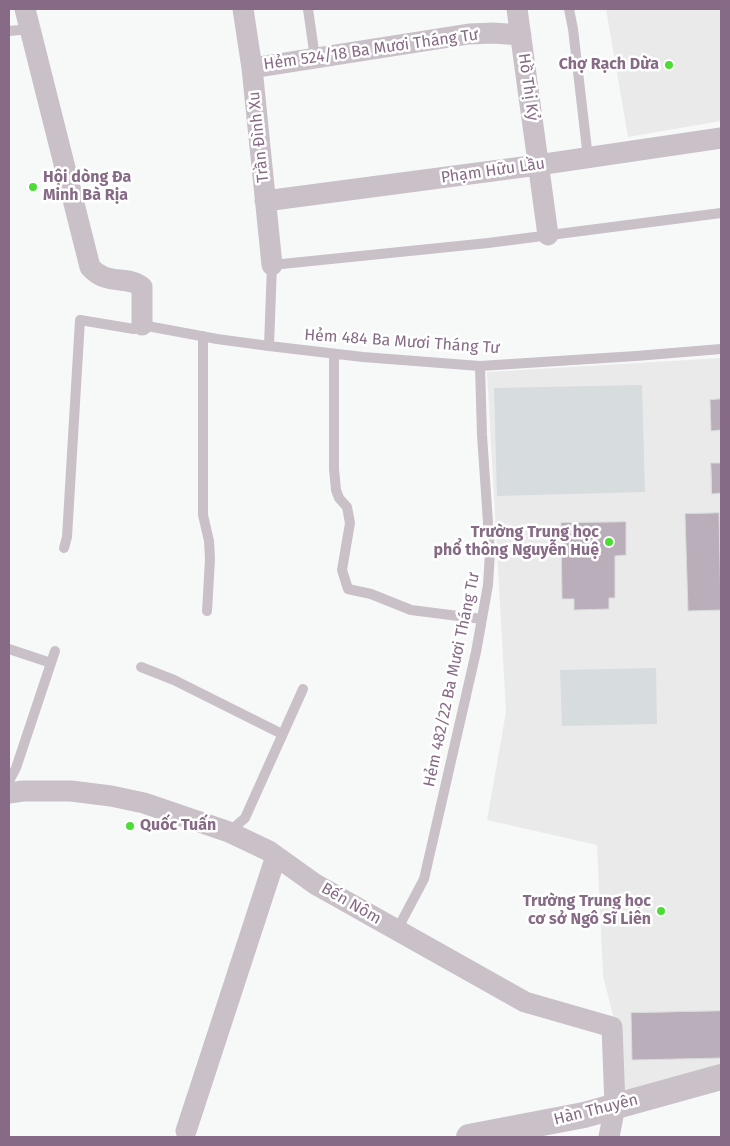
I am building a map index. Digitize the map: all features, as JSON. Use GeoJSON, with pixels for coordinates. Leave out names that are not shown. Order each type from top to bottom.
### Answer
{"type":"FeatureCollection","features":[{"type":"Feature","properties":{"kind":"street"},"geometry":{"type":"LineString","coordinates":[[25,9],[90,267],[95,273],[112,280],[138,283],[142,287],[142,324]]}},
{"type":"Feature","properties":{"kind":"street","name":"Trần Đình Xu"},"geometry":{"type":"LineString","coordinates":[[243,9],[252,68],[272,265]]}},
{"type":"Feature","properties":{"kind":"street","name":"Hồ Thị Kỷ"},"geometry":{"type":"LineString","coordinates":[[517,9],[548,235]]}},
{"type":"Feature","properties":{"kind":"street","name":"Hẻm 524/18 Ba Mươi Tháng Tư"},"geometry":{"type":"LineString","coordinates":[[252,68],[469,34],[521,34]]}},
{"type":"Feature","properties":{"kind":"street","name":"Phạm Hữu Lầu"},"geometry":{"type":"LineString","coordinates":[[265,201],[538,165],[721,138]]}},
{"type":"Feature","properties":{"kind":"street","name":"Bến Nôm"},"geometry":{"type":"LineString","coordinates":[[9,794],[23,791],[71,791],[111,796],[144,803],[230,832],[276,856],[315,884],[525,1002],[612,1027],[615,1106]]}},
{"type":"Feature","properties":{"kind":"street"},"geometry":{"type":"LineString","coordinates":[[186,1131],[276,856]]}},
{"type":"Feature","properties":{"kind":"street","name":"Hàn Thuyên"},"geometry":{"type":"LineString","coordinates":[[469,1137],[584,1115],[721,1077]]}},
{"type":"Feature","properties":{"kind":"street"},"geometry":{"type":"LineString","coordinates":[[609,1137],[615,1106]]}},
{"type":"Feature","properties":{"kind":"lane"},"geometry":{"type":"LineString","coordinates":[[308,9],[315,58]]}},
{"type":"Feature","properties":{"kind":"lane"},"geometry":{"type":"LineString","coordinates":[[568,9],[573,29],[588,158]]}},
{"type":"Feature","properties":{"kind":"lane"},"geometry":{"type":"LineString","coordinates":[[9,31],[30,29]]}},
{"type":"Feature","properties":{"kind":"lane"},"geometry":{"type":"LineString","coordinates":[[270,346],[272,265],[488,243],[721,213]]}},
{"type":"Feature","properties":{"kind":"lane","name":"Hẻm 484 Ba Mươi Tháng Tư"},"geometry":{"type":"LineString","coordinates":[[64,548],[67,537],[80,320],[134,329],[142,324],[203,336],[334,354],[480,366],[721,349]]}},
{"type":"Feature","properties":{"kind":"lane"},"geometry":{"type":"LineString","coordinates":[[203,336],[203,515],[209,541],[210,559],[207,611]]}},
{"type":"Feature","properties":{"kind":"lane"},"geometry":{"type":"LineString","coordinates":[[334,354],[334,469],[336,490],[339,498],[347,507],[350,522],[342,570],[348,588],[371,594],[411,610],[482,619]]}},
{"type":"Feature","properties":{"kind":"lane","name":"Hẻm 482/22 Ba Mươi Tháng Tư"},"geometry":{"type":"LineString","coordinates":[[397,930],[424,879],[476,652],[491,566],[482,435],[480,366]]}},
{"type":"Feature","properties":{"kind":"lane"},"geometry":{"type":"LineString","coordinates":[[9,649],[51,662]]}},
{"type":"Feature","properties":{"kind":"lane"},"geometry":{"type":"LineString","coordinates":[[9,781],[16,768],[56,650]]}},
{"type":"Feature","properties":{"kind":"lane"},"geometry":{"type":"LineString","coordinates":[[142,667],[174,680],[282,734]]}},
{"type":"Feature","properties":{"kind":"lane"},"geometry":{"type":"LineString","coordinates":[[230,832],[245,818],[303,689]]}},
{"type":"Feature","properties":{"kind":"shaded area","name":"Chợ Rạch Dừa"},"geometry":{"type":"Polygon","coordinates":[[[606,9],[721,9],[721,121],[628,137],[606,9]]]}},
{"type":"Feature","properties":{"kind":"shaded area","name":"Trường Trung học phổ thông Nguyễn Huệ"},"geometry":{"type":"Polygon","coordinates":[[[721,358],[721,1071],[623,1092],[617,1031],[603,976],[597,845],[487,820],[506,712],[487,372],[721,358]]]}},
{"type":"Feature","properties":{"kind":"shaded area"},"geometry":{"type":"Polygon","coordinates":[[[642,385],[645,492],[497,496],[494,388],[642,385]]]}},
{"type":"Feature","properties":{"kind":"shaded area"},"geometry":{"type":"Polygon","coordinates":[[[656,668],[657,724],[562,726],[560,670],[656,668]]]}},
{"type":"Feature","properties":{"kind":"building"},"geometry":{"type":"Polygon","coordinates":[[[721,399],[721,430],[711,431],[710,400],[721,399]]]}},
{"type":"Feature","properties":{"kind":"building"},"geometry":{"type":"Polygon","coordinates":[[[711,463],[721,463],[721,493],[712,494],[711,463]]]}},
{"type":"Feature","properties":{"kind":"building"},"geometry":{"type":"Polygon","coordinates":[[[719,513],[721,610],[688,611],[685,514],[719,513]]]}},
{"type":"Feature","properties":{"kind":"building"},"geometry":{"type":"Polygon","coordinates":[[[626,522],[626,555],[615,556],[615,598],[609,598],[609,609],[574,610],[574,599],[562,599],[561,523],[626,522]]]}},
{"type":"Feature","properties":{"kind":"building"},"geometry":{"type":"Polygon","coordinates":[[[721,1011],[721,1058],[632,1060],[631,1013],[721,1011]]]}},
{"type":"Feature","properties":{"kind":"place","name":"Chợ Rạch Dừa"},"geometry":{"type":"Point","coordinates":[669,65]}},
{"type":"Feature","properties":{"kind":"place","name":"Hội dòng Đa Minh Bà Rịa"},"geometry":{"type":"Point","coordinates":[33,187]}},
{"type":"Feature","properties":{"kind":"place","name":"Trường Trung học phổ thông Nguyễn Huệ"},"geometry":{"type":"Point","coordinates":[609,542]}},
{"type":"Feature","properties":{"kind":"place","name":"Quốc Tuấn"},"geometry":{"type":"Point","coordinates":[130,826]}},
{"type":"Feature","properties":{"kind":"place","name":"Trường Trung học cơ sở Ngô Sĩ Liên"},"geometry":{"type":"Point","coordinates":[661,911]}}]}
